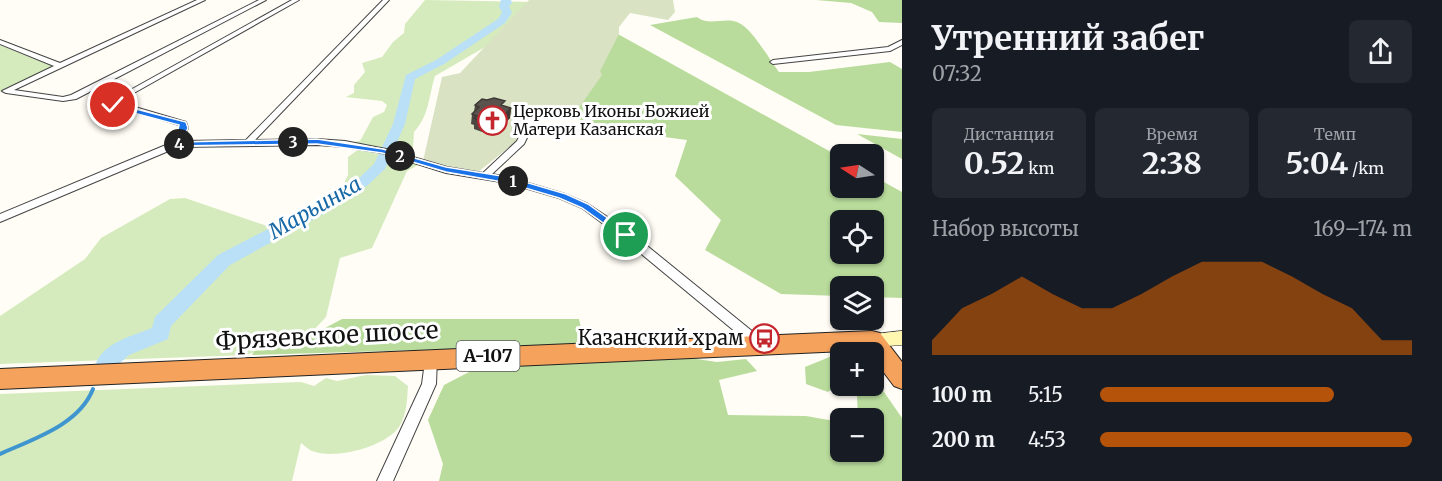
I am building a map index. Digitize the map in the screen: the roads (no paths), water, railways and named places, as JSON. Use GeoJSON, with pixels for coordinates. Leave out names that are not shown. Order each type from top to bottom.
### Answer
{"type":"FeatureCollection","features":[{"type":"Feature","properties":{"kind":"highway","name":"Фрязевское шоссе"},"geometry":{"type":"LineString","coordinates":[[0,379],[872,340]]}},
{"type":"Feature","properties":{"kind":"highway"},"geometry":{"type":"LineString","coordinates":[[872,340],[902,379]]}},
{"type":"Feature","properties":{"kind":"street"},"geometry":{"type":"LineString","coordinates":[[3,93],[202,0]]}},
{"type":"Feature","properties":{"kind":"street"},"geometry":{"type":"LineString","coordinates":[[3,93],[63,99],[73,97],[263,0]]}},
{"type":"Feature","properties":{"kind":"street"},"geometry":{"type":"LineString","coordinates":[[177,144],[184,128],[183,124],[111,104],[296,0]]}},
{"type":"Feature","properties":{"kind":"street"},"geometry":{"type":"LineString","coordinates":[[248,143],[386,0]]}},
{"type":"Feature","properties":{"kind":"street"},"geometry":{"type":"LineString","coordinates":[[0,42],[60,66]]}},
{"type":"Feature","properties":{"kind":"street"},"geometry":{"type":"LineString","coordinates":[[773,62],[890,49],[902,42]]}},
{"type":"Feature","properties":{"kind":"street"},"geometry":{"type":"LineString","coordinates":[[485,176],[520,142],[531,121]]}},
{"type":"Feature","properties":{"kind":"street"},"geometry":{"type":"LineString","coordinates":[[0,218],[177,144],[317,142],[387,152],[446,170],[536,188],[585,206],[626,235],[760,345]]}},
{"type":"Feature","properties":{"kind":"street"},"geometry":{"type":"LineString","coordinates":[[872,340],[902,338]]}},
{"type":"Feature","properties":{"kind":"street"},"geometry":{"type":"LineString","coordinates":[[385,481],[417,416],[429,384],[431,358]]}},
{"type":"Feature","properties":{"kind":"waterway","name":"Марьинка"},"geometry":{"type":"LineString","coordinates":[[106,363],[122,349],[161,333],[162,323],[224,260],[331,203],[363,182],[380,166],[399,124],[410,77],[440,62],[502,21],[507,13],[504,6],[507,3],[506,0]]}},
{"type":"Feature","properties":{"kind":"waterway","name":"Марьинка"},"geometry":{"type":"LineString","coordinates":[[0,454],[66,421],[86,402],[93,389]]}},
{"type":"Feature","properties":{"kind":"place","name":"Церковь Иконы Божией Матери Казанская"},"geometry":{"type":"Point","coordinates":[492,120]}},
{"type":"Feature","properties":{"kind":"place","name":"Казанский храм"},"geometry":{"type":"Point","coordinates":[765,338]}}]}
